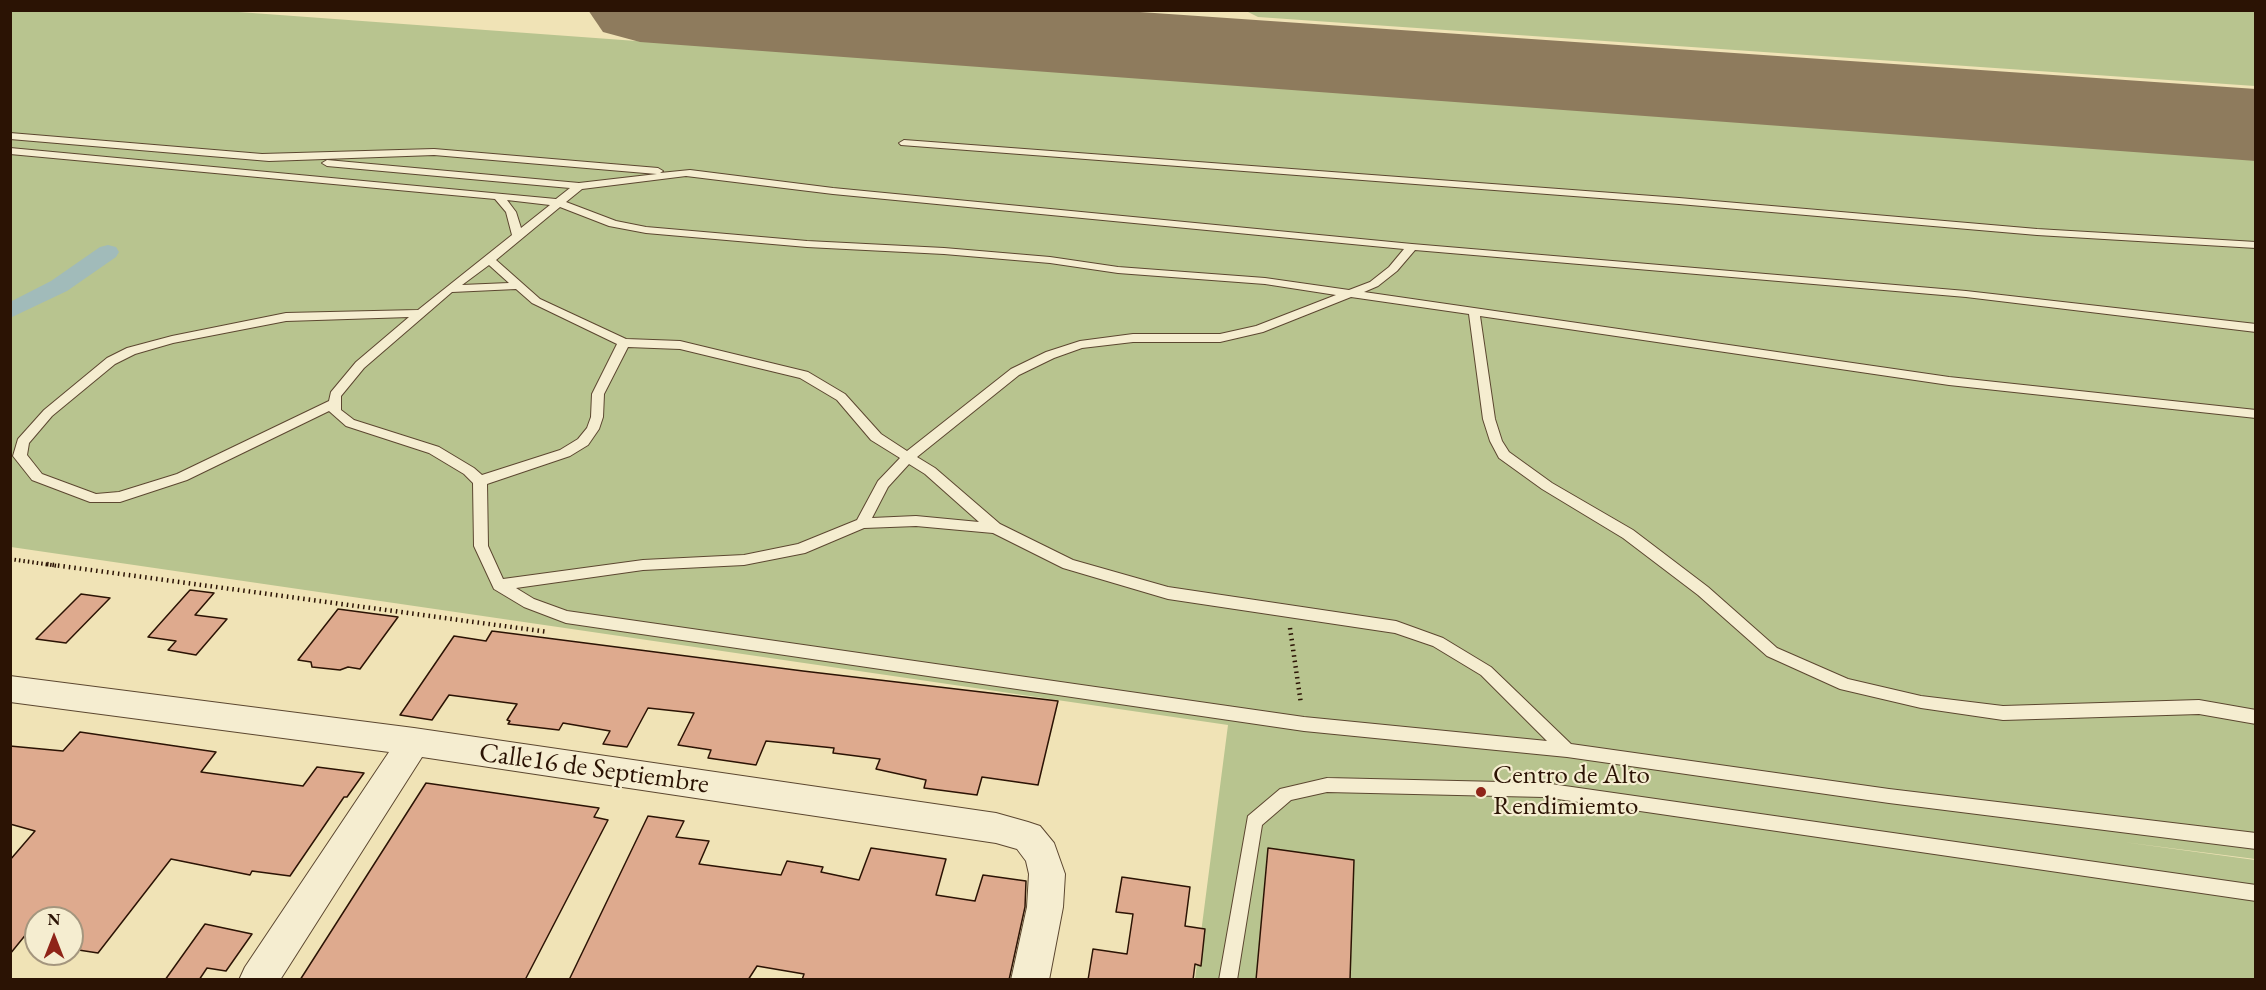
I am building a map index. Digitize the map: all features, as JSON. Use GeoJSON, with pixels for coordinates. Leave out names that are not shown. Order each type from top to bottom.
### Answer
{"type":"FeatureCollection","features":[{"type":"Feature","properties":{"kind":"street","name":"Calle16 de Septiembre"},"geometry":{"type":"LineString","coordinates":[[10,689],[414,742],[996,828],[1028,837],[1042,854],[1047,874],[1045,907],[1030,980]]}},
{"type":"Feature","properties":{"kind":"street"},"geometry":{"type":"LineString","coordinates":[[258,980],[414,742]]}},
{"type":"Feature","properties":{"kind":"lane"},"geometry":{"type":"LineString","coordinates":[[10,136],[579,186],[690,174]]}},
{"type":"Feature","properties":{"kind":"lane"},"geometry":{"type":"LineString","coordinates":[[904,143],[1679,201],[2037,232],[2256,245]]}},
{"type":"Feature","properties":{"kind":"lane"},"geometry":{"type":"LineString","coordinates":[[10,151],[560,203],[613,224],[646,230],[796,243],[1038,259],[1118,270],[1265,281],[1949,381],[2256,414]]}},
{"type":"Feature","properties":{"kind":"lane"},"geometry":{"type":"LineString","coordinates":[[262,157],[434,152],[690,174],[833,191],[1412,247],[1966,294],[2256,328]]}},
{"type":"Feature","properties":{"kind":"lane"},"geometry":{"type":"LineString","coordinates":[[579,186],[489,260],[449,289],[360,365],[335,395],[335,411],[350,423],[434,450],[469,471],[480,481],[481,546],[499,585],[529,603],[566,617],[1304,724],[1567,750],[1878,795],[2256,841]]}},
{"type":"Feature","properties":{"kind":"lane"},"geometry":{"type":"LineString","coordinates":[[498,196],[512,213],[518,236]]}},
{"type":"Feature","properties":{"kind":"lane"},"geometry":{"type":"LineString","coordinates":[[862,523],[882,484],[909,456],[1015,372],[1050,355],[1080,345],[1133,338],[1220,338],[1258,329],[1374,284],[1393,269],[1412,247]]}},
{"type":"Feature","properties":{"kind":"lane"},"geometry":{"type":"LineString","coordinates":[[489,260],[536,301],[624,343],[680,345],[804,375],[842,397],[876,437],[930,471],[995,528],[1068,564],[1168,592],[1396,627],[1438,642],[1486,671],[1567,750]]}},
{"type":"Feature","properties":{"kind":"lane"},"geometry":{"type":"LineString","coordinates":[[449,289],[518,286]]}},
{"type":"Feature","properties":{"kind":"lane"},"geometry":{"type":"LineString","coordinates":[[1474,312],[1489,419],[1496,441],[1504,455],[1547,486],[1628,534],[1703,591],[1772,652],[1845,686],[1922,702],[1980,710],[2003,713],[2199,707],[2256,717]]}},
{"type":"Feature","properties":{"kind":"lane"},"geometry":{"type":"LineString","coordinates":[[335,403],[182,477],[120,498],[95,499],[36,477],[20,456],[23,442],[48,413],[111,361],[130,351],[172,340],[286,317],[421,313]]}},
{"type":"Feature","properties":{"kind":"lane"},"geometry":{"type":"LineString","coordinates":[[480,481],[565,453],[583,442],[593,429],[597,417],[598,394],[624,343]]}},
{"type":"Feature","properties":{"kind":"lane"},"geometry":{"type":"LineString","coordinates":[[499,585],[643,565],[744,560],[800,549],[862,523],[916,521],[995,528]]}},
{"type":"Feature","properties":{"kind":"lane"},"geometry":{"type":"LineString","coordinates":[[1228,980],[1254,821],[1286,794],[1327,785],[1544,790],[2256,893]]}},
{"type":"Feature","properties":{"kind":"path"},"geometry":{"type":"LineString","coordinates":[[1288,612],[1304,724]]}},
{"type":"Feature","properties":{"kind":"green space"},"geometry":{"type":"Polygon","coordinates":[[[11,11],[225,11],[2255,159],[2255,859],[2123,842],[2255,860],[2255,979],[1195,979],[1228,725],[11,547],[11,11]]]}},
{"type":"Feature","properties":{"kind":"green space"},"geometry":{"type":"Polygon","coordinates":[[[1246,11],[2255,11],[2255,86],[1258,17],[1246,11]]]}},
{"type":"Feature","properties":{"kind":"building"},"geometry":{"type":"Polygon","coordinates":[[[190,590],[214,593],[195,615],[227,619],[196,655],[168,650],[176,641],[148,637],[190,590]]]}},
{"type":"Feature","properties":{"kind":"building"},"geometry":{"type":"Polygon","coordinates":[[[81,594],[110,598],[66,643],[36,639],[81,594]]]}},
{"type":"Feature","properties":{"kind":"building"},"geometry":{"type":"Polygon","coordinates":[[[338,609],[398,617],[360,669],[348,667],[340,670],[312,667],[311,662],[298,660],[338,609]]]}},
{"type":"Feature","properties":{"kind":"building"},"geometry":{"type":"Polygon","coordinates":[[[492,631],[1058,701],[1038,785],[982,777],[977,795],[924,788],[926,780],[876,769],[880,759],[833,753],[834,748],[766,741],[756,765],[708,758],[711,750],[678,745],[694,713],[648,708],[627,747],[603,744],[610,731],[563,723],[559,730],[508,724],[510,721],[507,720],[517,704],[449,695],[432,720],[400,715],[454,636],[486,641],[492,631]]]}},
{"type":"Feature","properties":{"kind":"building"},"geometry":{"type":"Polygon","coordinates":[[[80,732],[216,752],[201,772],[303,786],[317,767],[364,773],[347,797],[344,797],[290,876],[252,871],[250,875],[171,859],[98,953],[84,951],[84,906],[24,906],[24,937],[10,954],[10,860],[35,831],[10,824],[10,746],[63,751],[80,732]]]}},
{"type":"Feature","properties":{"kind":"building"},"geometry":{"type":"Polygon","coordinates":[[[426,783],[599,808],[594,817],[608,820],[525,980],[300,980],[426,783]]]}},
{"type":"Feature","properties":{"kind":"building"},"geometry":{"type":"Polygon","coordinates":[[[648,816],[684,821],[676,837],[709,841],[699,864],[781,875],[787,861],[823,867],[821,872],[859,880],[871,848],[946,859],[936,895],[975,901],[983,875],[1026,881],[1025,907],[1009,980],[802,980],[804,974],[757,966],[748,980],[569,980],[648,816]]]}},
{"type":"Feature","properties":{"kind":"building"},"geometry":{"type":"Polygon","coordinates":[[[1268,848],[1354,860],[1350,980],[1256,980],[1268,848]]]}},
{"type":"Feature","properties":{"kind":"building"},"geometry":{"type":"Polygon","coordinates":[[[1122,877],[1190,887],[1185,926],[1205,929],[1201,966],[1195,964],[1193,980],[1088,980],[1093,949],[1127,954],[1133,914],[1116,912],[1122,877]]]}},
{"type":"Feature","properties":{"kind":"building"},"geometry":{"type":"Polygon","coordinates":[[[205,924],[252,934],[226,971],[207,968],[199,980],[165,980],[205,924]]]}},
{"type":"Feature","properties":{"kind":"waterway"},"geometry":{"type":"LineString","coordinates":[[10,311],[59,286],[108,252]]}},
{"type":"Feature","properties":{"kind":"taxiway"},"geometry":{"type":"LineString","coordinates":[[686,10],[801,22]]}},
{"type":"Feature","properties":{"kind":"runway"},"geometry":{"type":"LineString","coordinates":[[640,10],[2256,125]]}},
{"type":"Feature","properties":{"kind":"place","name":"Centro de Alto Rendimiemto"},"geometry":{"type":"Point","coordinates":[1481,792]}}]}
